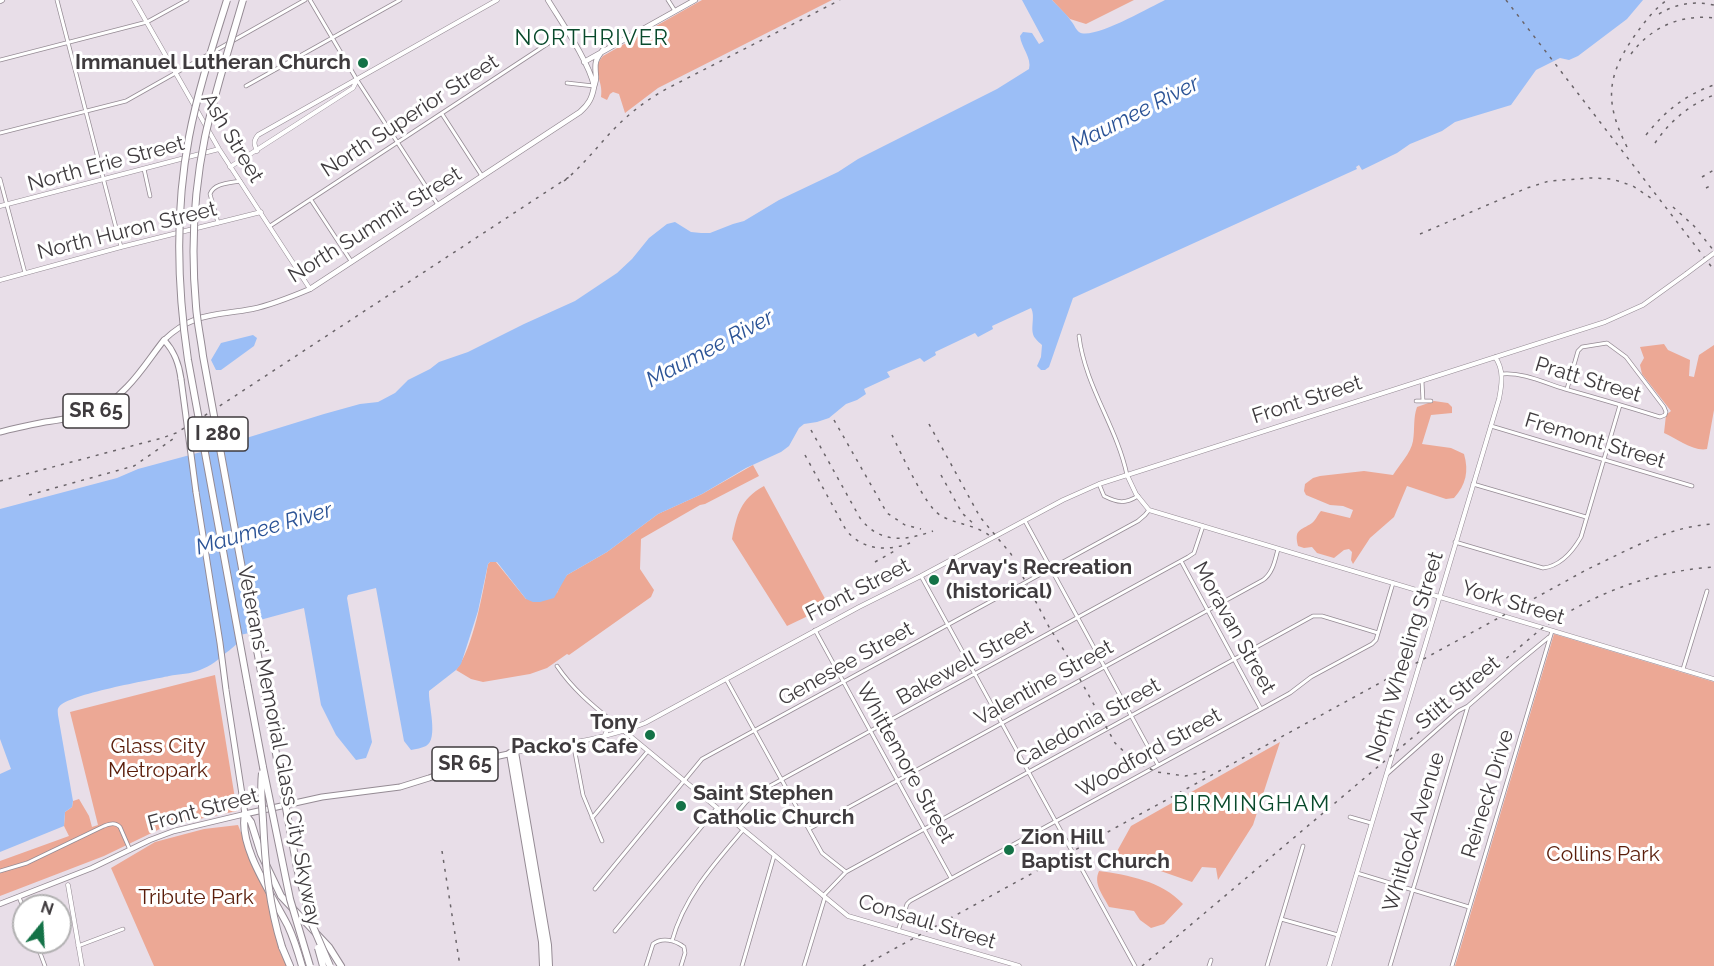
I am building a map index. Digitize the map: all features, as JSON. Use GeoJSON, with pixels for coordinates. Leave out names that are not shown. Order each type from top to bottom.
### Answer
{"type":"FeatureCollection","features":[{"type":"Feature","properties":{"kind":"highway","name":"Veterans' Memorial Glass City Skyway"},"geometry":{"type":"LineString","coordinates":[[225,0],[189,136],[184,174],[179,232],[179,276],[183,323],[263,767],[290,899],[310,966]]}},
{"type":"Feature","properties":{"kind":"highway","name":"Veterans' Memorial Glass City Skyway"},"geometry":{"type":"LineString","coordinates":[[243,0],[215,98],[200,169],[194,256],[196,306],[203,356],[295,857],[324,966]]}},
{"type":"Feature","properties":{"kind":"highway"},"geometry":{"type":"LineString","coordinates":[[512,753],[542,942],[543,966]]}},
{"type":"Feature","properties":{"kind":"highway"},"geometry":{"type":"LineString","coordinates":[[512,753],[548,945],[549,966]]}},
{"type":"Feature","properties":{"kind":"highway"},"geometry":{"type":"LineString","coordinates":[[263,767],[261,781],[270,902],[275,925],[290,966]]}},
{"type":"Feature","properties":{"kind":"highway"},"geometry":{"type":"LineString","coordinates":[[244,814],[243,823],[252,857],[289,929],[302,966]]}},
{"type":"Feature","properties":{"kind":"highway"},"geometry":{"type":"LineString","coordinates":[[244,814],[251,822],[258,848],[281,896],[329,947],[341,966]]}},
{"type":"Feature","properties":{"kind":"highway"},"geometry":{"type":"LineString","coordinates":[[311,922],[330,966]]}},
{"type":"Feature","properties":{"kind":"main road"},"geometry":{"type":"LineString","coordinates":[[584,62],[695,0]]}},
{"type":"Feature","properties":{"kind":"main road"},"geometry":{"type":"LineString","coordinates":[[550,1],[584,62],[594,86]]}},
{"type":"Feature","properties":{"kind":"main road","name":"North Summit Street"},"geometry":{"type":"LineString","coordinates":[[0,432],[28,425],[77,418],[97,411],[128,387],[173,331],[191,320],[281,302],[310,289],[580,112],[591,100],[597,79],[594,71],[603,51]]}},
{"type":"Feature","properties":{"kind":"main road"},"geometry":{"type":"LineString","coordinates":[[164,340],[177,359],[181,380],[244,814]]}},
{"type":"Feature","properties":{"kind":"main road","name":"Front Street"},"geometry":{"type":"LineString","coordinates":[[27,894],[92,868],[174,831],[322,797],[400,787],[471,762],[512,753]]}},
{"type":"Feature","properties":{"kind":"street"},"geometry":{"type":"LineString","coordinates":[[57,0],[121,247]]}},
{"type":"Feature","properties":{"kind":"street","name":"Ash Street"},"geometry":{"type":"LineString","coordinates":[[134,0],[219,149],[310,289]]}},
{"type":"Feature","properties":{"kind":"street"},"geometry":{"type":"LineString","coordinates":[[0,60],[147,22],[186,0]]}},
{"type":"Feature","properties":{"kind":"street"},"geometry":{"type":"LineString","coordinates":[[0,133],[126,101],[305,0]]}},
{"type":"Feature","properties":{"kind":"street"},"geometry":{"type":"LineString","coordinates":[[310,0],[357,80],[438,205]]}},
{"type":"Feature","properties":{"kind":"street"},"geometry":{"type":"LineString","coordinates":[[246,86],[400,0]]}},
{"type":"Feature","properties":{"kind":"street"},"geometry":{"type":"LineString","coordinates":[[257,151],[254,139],[258,135],[497,0]]}},
{"type":"Feature","properties":{"kind":"street"},"geometry":{"type":"LineString","coordinates":[[668,0],[675,11]]}},
{"type":"Feature","properties":{"kind":"street","name":"North Superior Street"},"geometry":{"type":"LineString","coordinates":[[270,226],[567,31]]}},
{"type":"Feature","properties":{"kind":"street"},"geometry":{"type":"LineString","coordinates":[[230,167],[353,88],[357,80]]}},
{"type":"Feature","properties":{"kind":"street"},"geometry":{"type":"LineString","coordinates":[[567,83],[594,86]]}},
{"type":"Feature","properties":{"kind":"street"},"geometry":{"type":"LineString","coordinates":[[442,114],[482,176]]}},
{"type":"Feature","properties":{"kind":"street"},"geometry":{"type":"LineString","coordinates":[[288,117],[294,126]]}},
{"type":"Feature","properties":{"kind":"street","name":"North Erie Street"},"geometry":{"type":"LineString","coordinates":[[0,206],[219,149]]}},
{"type":"Feature","properties":{"kind":"street"},"geometry":{"type":"LineString","coordinates":[[144,169],[150,196]]}},
{"type":"Feature","properties":{"kind":"street"},"geometry":{"type":"LineString","coordinates":[[0,179],[24,273]]}},
{"type":"Feature","properties":{"kind":"street"},"geometry":{"type":"LineString","coordinates":[[218,223],[210,194],[212,190],[216,186],[240,181]]}},
{"type":"Feature","properties":{"kind":"street"},"geometry":{"type":"LineString","coordinates":[[311,200],[351,261]]}},
{"type":"Feature","properties":{"kind":"street","name":"North Huron Street"},"geometry":{"type":"LineString","coordinates":[[0,280],[261,212]]}},
{"type":"Feature","properties":{"kind":"street","name":"Front Street"},"geometry":{"type":"LineString","coordinates":[[512,753],[604,737],[645,723],[815,630],[1063,500],[1127,475],[1625,314],[1651,299],[1714,253]]}},
{"type":"Feature","properties":{"kind":"street"},"geometry":{"type":"LineString","coordinates":[[1079,336],[1085,366],[1118,444],[1127,475],[1138,496],[1149,510]]}},
{"type":"Feature","properties":{"kind":"street","name":"Pratt Street"},"geometry":{"type":"LineString","coordinates":[[1502,374],[1513,373],[1660,417],[1666,412],[1626,357],[1606,343],[1581,347],[1567,389]]}},
{"type":"Feature","properties":{"kind":"street"},"geometry":{"type":"LineString","coordinates":[[1495,357],[1500,363],[1502,374]]}},
{"type":"Feature","properties":{"kind":"street","name":"North Wheeling Street"},"geometry":{"type":"LineString","coordinates":[[1329,966],[1499,399],[1502,374]]}},
{"type":"Feature","properties":{"kind":"street"},"geometry":{"type":"LineString","coordinates":[[1422,381],[1423,401]]}},
{"type":"Feature","properties":{"kind":"street"},"geometry":{"type":"LineString","coordinates":[[1416,401],[1431,401]]}},
{"type":"Feature","properties":{"kind":"street"},"geometry":{"type":"LineString","coordinates":[[1455,542],[1543,568],[1553,566],[1570,553],[1581,537],[1620,405]]}},
{"type":"Feature","properties":{"kind":"street","name":"Fremont Street"},"geometry":{"type":"LineString","coordinates":[[1491,426],[1692,486]]}},
{"type":"Feature","properties":{"kind":"street"},"geometry":{"type":"LineString","coordinates":[[1100,484],[1104,496],[1114,500],[1125,502],[1138,496]]}},
{"type":"Feature","properties":{"kind":"street"},"geometry":{"type":"LineString","coordinates":[[1473,484],[1586,517]]}},
{"type":"Feature","properties":{"kind":"street","name":"York Street"},"geometry":{"type":"LineString","coordinates":[[1149,510],[1714,679]]}},
{"type":"Feature","properties":{"kind":"street","name":"Genesee Street"},"geometry":{"type":"LineString","coordinates":[[595,889],[702,759],[1138,521],[1149,510]]}},
{"type":"Feature","properties":{"kind":"street"},"geometry":{"type":"LineString","coordinates":[[1025,521],[1158,765]]}},
{"type":"Feature","properties":{"kind":"street","name":"Bakewell Street"},"geometry":{"type":"LineString","coordinates":[[731,820],[751,797],[1194,553],[1203,526]]}},
{"type":"Feature","properties":{"kind":"street","name":"Valentine Street"},"geometry":{"type":"LineString","coordinates":[[809,829],[1267,577],[1278,549]]}},
{"type":"Feature","properties":{"kind":"street","name":"Moravan Street"},"geometry":{"type":"LineString","coordinates":[[1181,561],[1262,709]]}},
{"type":"Feature","properties":{"kind":"street"},"geometry":{"type":"LineString","coordinates":[[921,576],[1134,966]]}},
{"type":"Feature","properties":{"kind":"street"},"geometry":{"type":"LineString","coordinates":[[1378,633],[1393,583]]}},
{"type":"Feature","properties":{"kind":"street"},"geometry":{"type":"LineString","coordinates":[[1683,669],[1707,591]]}},
{"type":"Feature","properties":{"kind":"street","name":"Caledonia Street"},"geometry":{"type":"LineString","coordinates":[[824,896],[846,872],[1313,616],[1318,615],[1378,633]]}},
{"type":"Feature","properties":{"kind":"street","name":"Whittemore Street"},"geometry":{"type":"LineString","coordinates":[[815,630],[951,878]]}},
{"type":"Feature","properties":{"kind":"street","name":"Reineck Drive"},"geometry":{"type":"LineString","coordinates":[[1452,966],[1552,631]]}},
{"type":"Feature","properties":{"kind":"street","name":"Woodford Street"},"geometry":{"type":"LineString","coordinates":[[898,931],[907,904],[1290,693],[1311,677],[1372,644],[1378,633]]}},
{"type":"Feature","properties":{"kind":"street","name":"Stitt Street"},"geometry":{"type":"LineString","coordinates":[[1386,775],[1458,711],[1468,706],[1551,637]]}},
{"type":"Feature","properties":{"kind":"street","name":"Consaul Street"},"geometry":{"type":"LineString","coordinates":[[557,666],[577,692],[848,916],[1019,966]]}},
{"type":"Feature","properties":{"kind":"street"},"geometry":{"type":"LineString","coordinates":[[726,679],[822,853],[846,872]]}},
{"type":"Feature","properties":{"kind":"street","name":"Whitlock Avenue"},"geometry":{"type":"LineString","coordinates":[[1390,966],[1468,706]]}},
{"type":"Feature","properties":{"kind":"street"},"geometry":{"type":"LineString","coordinates":[[604,737],[609,718]]}},
{"type":"Feature","properties":{"kind":"street"},"geometry":{"type":"LineString","coordinates":[[573,742],[583,795],[602,841]]}},
{"type":"Feature","properties":{"kind":"street"},"geometry":{"type":"LineString","coordinates":[[592,818],[648,751]]}},
{"type":"Feature","properties":{"kind":"street"},"geometry":{"type":"LineString","coordinates":[[615,931],[717,808]]}},
{"type":"Feature","properties":{"kind":"street"},"geometry":{"type":"LineString","coordinates":[[1350,817],[1371,823]]}},
{"type":"Feature","properties":{"kind":"street"},"geometry":{"type":"LineString","coordinates":[[0,871],[27,863],[104,826],[113,824],[120,827],[130,850]]}},
{"type":"Feature","properties":{"kind":"street"},"geometry":{"type":"LineString","coordinates":[[672,941],[680,917],[701,881],[743,830]]}},
{"type":"Feature","properties":{"kind":"street"},"geometry":{"type":"LineString","coordinates":[[1267,966],[1303,846]]}},
{"type":"Feature","properties":{"kind":"street"},"geometry":{"type":"LineString","coordinates":[[742,966],[774,856]]}},
{"type":"Feature","properties":{"kind":"street"},"geometry":{"type":"LineString","coordinates":[[1356,873],[1469,907]]}},
{"type":"Feature","properties":{"kind":"street"},"geometry":{"type":"LineString","coordinates":[[67,878],[82,966]]}},
{"type":"Feature","properties":{"kind":"street"},"geometry":{"type":"LineString","coordinates":[[804,966],[824,896]]}},
{"type":"Feature","properties":{"kind":"street"},"geometry":{"type":"LineString","coordinates":[[1281,919],[1338,935]]}},
{"type":"Feature","properties":{"kind":"street"},"geometry":{"type":"LineString","coordinates":[[78,946],[123,929]]}},
{"type":"Feature","properties":{"kind":"street"},"geometry":{"type":"LineString","coordinates":[[646,966],[654,942],[661,940],[682,945],[685,950],[681,966]]}},
{"type":"Feature","properties":{"kind":"street"},"geometry":{"type":"LineString","coordinates":[[1209,966],[1211,960]]}},
{"type":"Feature","properties":{"kind":"green space"},"geometry":{"type":"Polygon","coordinates":[[[702,0],[832,0],[658,88],[625,113],[619,94],[613,92],[607,100],[601,97],[597,71],[599,61],[603,56],[702,0]]]}},
{"type":"Feature","properties":{"kind":"green space"},"geometry":{"type":"Polygon","coordinates":[[[1052,0],[1134,0],[1086,24],[1070,19],[1052,0]]]}},
{"type":"Feature","properties":{"kind":"green space"},"geometry":{"type":"Polygon","coordinates":[[[1664,344],[1668,350],[1690,360],[1689,376],[1694,377],[1699,355],[1714,345],[1714,410],[1707,449],[1691,447],[1664,433],[1666,415],[1671,411],[1642,374],[1640,365],[1644,358],[1640,347],[1664,344]]]}},
{"type":"Feature","properties":{"kind":"green space"},"geometry":{"type":"Polygon","coordinates":[[[1434,401],[1448,403],[1452,407],[1452,413],[1431,415],[1422,444],[1451,448],[1464,454],[1465,478],[1454,498],[1446,499],[1407,486],[1394,517],[1370,538],[1353,564],[1352,552],[1349,549],[1334,558],[1317,553],[1312,547],[1298,546],[1298,533],[1313,522],[1321,511],[1350,518],[1353,510],[1330,505],[1306,495],[1305,484],[1320,476],[1364,471],[1393,475],[1412,445],[1417,407],[1434,401]]]}},
{"type":"Feature","properties":{"kind":"green space"},"geometry":{"type":"Polygon","coordinates":[[[753,465],[759,476],[700,505],[641,539],[640,569],[654,590],[651,597],[569,655],[567,654],[547,668],[530,674],[483,682],[471,679],[456,670],[472,635],[490,562],[496,562],[526,599],[557,593],[567,575],[607,552],[658,514],[702,494],[753,465]]]}},
{"type":"Feature","properties":{"kind":"green space"},"geometry":{"type":"Polygon","coordinates":[[[764,486],[829,606],[787,626],[732,539],[741,508],[750,496],[764,486]]]}},
{"type":"Feature","properties":{"kind":"green space","name":"Collins Park"},"geometry":{"type":"Polygon","coordinates":[[[1554,634],[1714,682],[1714,966],[1455,966],[1554,634]]]}},
{"type":"Feature","properties":{"kind":"green space","name":"Glass City Metropark"},"geometry":{"type":"Polygon","coordinates":[[[215,675],[237,811],[166,826],[104,856],[0,896],[0,861],[69,836],[64,826],[65,812],[72,807],[73,801],[79,799],[89,816],[92,827],[98,825],[70,712],[215,675]]]}},
{"type":"Feature","properties":{"kind":"green space"},"geometry":{"type":"Polygon","coordinates":[[[1280,742],[1253,825],[1218,880],[1216,868],[1202,867],[1192,882],[1115,855],[1131,826],[1280,742]]]}},
{"type":"Feature","properties":{"kind":"green space","name":"Tribute Park"},"geometry":{"type":"Polygon","coordinates":[[[238,825],[267,895],[280,952],[287,966],[154,966],[111,868],[155,842],[204,829],[238,825]]]}},
{"type":"Feature","properties":{"kind":"green space"},"geometry":{"type":"Polygon","coordinates":[[[1099,871],[1144,880],[1175,896],[1183,904],[1164,924],[1151,928],[1140,920],[1134,911],[1109,907],[1098,885],[1099,871]]]}},
{"type":"Feature","properties":{"kind":"water","name":"Maumee River"},"geometry":{"type":"Polygon","coordinates":[[[1022,0],[1052,0],[1079,32],[1086,33],[1108,28],[1165,0],[1643,0],[1627,19],[1578,56],[1569,60],[1560,58],[1536,70],[1511,105],[1455,122],[1442,131],[1410,144],[1362,170],[1359,165],[1357,169],[1073,298],[1049,367],[1045,370],[1037,366],[1041,357],[1042,345],[1033,335],[1031,308],[992,326],[993,329],[978,337],[975,333],[935,352],[936,355],[924,362],[920,358],[887,372],[890,377],[864,389],[866,394],[846,404],[829,418],[804,424],[799,428],[789,446],[781,452],[746,468],[702,494],[658,514],[607,552],[567,575],[554,598],[540,602],[526,599],[497,562],[490,562],[478,611],[461,664],[429,691],[432,736],[426,746],[411,750],[404,741],[376,588],[348,595],[347,598],[372,742],[366,758],[356,760],[336,735],[321,705],[304,608],[249,623],[247,626],[249,633],[240,635],[232,648],[215,662],[200,670],[111,688],[66,702],[58,708],[58,715],[73,801],[72,807],[65,812],[64,826],[0,852],[0,774],[11,769],[0,739],[0,509],[117,478],[138,469],[324,414],[360,404],[378,402],[395,393],[408,380],[439,362],[468,352],[575,301],[617,273],[649,238],[667,224],[675,222],[691,232],[710,233],[744,221],[779,200],[838,172],[858,159],[997,89],[1029,69],[1029,61],[1020,36],[1023,32],[1032,33],[1039,44],[1044,41],[1022,0]]]}},
{"type":"Feature","properties":{"kind":"water"},"geometry":{"type":"Polygon","coordinates":[[[253,335],[257,338],[254,346],[221,370],[216,370],[211,360],[221,343],[253,335]]]}},
{"type":"Feature","properties":{"kind":"railway"},"geometry":{"type":"LineString","coordinates":[[564,181],[622,121],[650,99],[840,0]]}},
{"type":"Feature","properties":{"kind":"railway"},"geometry":{"type":"LineString","coordinates":[[1506,0],[1714,270]]}},
{"type":"Feature","properties":{"kind":"railway"},"geometry":{"type":"LineString","coordinates":[[1627,147],[1612,104],[1613,78],[1624,52],[1644,22],[1667,0]]}},
{"type":"Feature","properties":{"kind":"railway"},"geometry":{"type":"LineString","coordinates":[[1659,14],[1672,7],[1686,4],[1714,5]]}},
{"type":"Feature","properties":{"kind":"railway"},"geometry":{"type":"LineString","coordinates":[[1631,54],[1648,36],[1668,24],[1690,18],[1714,18]]}},
{"type":"Feature","properties":{"kind":"railway"},"geometry":{"type":"LineString","coordinates":[[1646,135],[1676,105],[1714,85]]}},
{"type":"Feature","properties":{"kind":"railway"},"geometry":{"type":"LineString","coordinates":[[1655,143],[1681,114],[1714,95]]}},
{"type":"Feature","properties":{"kind":"railway"},"geometry":{"type":"LineString","coordinates":[[1702,177],[1714,170]]}},
{"type":"Feature","properties":{"kind":"railway"},"geometry":{"type":"LineString","coordinates":[[0,481],[176,433],[569,177]]}},
{"type":"Feature","properties":{"kind":"railway"},"geometry":{"type":"LineString","coordinates":[[1420,234],[1527,188],[1549,181],[1612,179],[1633,186],[1655,201]]}},
{"type":"Feature","properties":{"kind":"railway"},"geometry":{"type":"LineString","coordinates":[[1706,188],[1714,184]]}},
{"type":"Feature","properties":{"kind":"railway"},"geometry":{"type":"LineString","coordinates":[[1673,207],[1694,226],[1714,251]]}},
{"type":"Feature","properties":{"kind":"railway"},"geometry":{"type":"LineString","coordinates":[[834,420],[887,513],[905,525],[921,529]]}},
{"type":"Feature","properties":{"kind":"railway"},"geometry":{"type":"LineString","coordinates":[[929,424],[980,517],[1011,554],[1049,627],[1115,743],[1135,762],[1157,772],[1185,776],[1208,771]]}},
{"type":"Feature","properties":{"kind":"railway"},"geometry":{"type":"LineString","coordinates":[[811,430],[860,518],[868,526],[876,532],[894,538],[913,537],[933,531]]}},
{"type":"Feature","properties":{"kind":"railway"},"geometry":{"type":"LineString","coordinates":[[892,435],[914,478],[934,510],[946,518],[979,529],[991,537]]}},
{"type":"Feature","properties":{"kind":"railway"},"geometry":{"type":"LineString","coordinates":[[29,495],[134,466],[173,439]]}},
{"type":"Feature","properties":{"kind":"railway"},"geometry":{"type":"LineString","coordinates":[[805,455],[852,537],[867,545],[883,548],[910,543]]}},
{"type":"Feature","properties":{"kind":"railway"},"geometry":{"type":"LineString","coordinates":[[941,475],[962,513],[976,526]]}},
{"type":"Feature","properties":{"kind":"railway"},"geometry":{"type":"LineString","coordinates":[[863,966],[1588,569],[1665,534],[1714,524]]}},
{"type":"Feature","properties":{"kind":"railway"},"geometry":{"type":"LineString","coordinates":[[875,562],[898,549]]}},
{"type":"Feature","properties":{"kind":"railway"},"geometry":{"type":"LineString","coordinates":[[1142,966],[1541,629],[1581,605],[1623,586],[1668,573],[1714,567]]}},
{"type":"Feature","properties":{"kind":"railway"},"geometry":{"type":"LineString","coordinates":[[442,851],[460,966]]}},
{"type":"Feature","properties":{"kind":"place","name":"Immanuel Lutheran Church"},"geometry":{"type":"Point","coordinates":[363,63]}},
{"type":"Feature","properties":{"kind":"place","name":"Arvay's Recreation (historical)"},"geometry":{"type":"Point","coordinates":[934,580]}},
{"type":"Feature","properties":{"kind":"place","name":"Tony Packo's Cafe"},"geometry":{"type":"Point","coordinates":[650,735]}},
{"type":"Feature","properties":{"kind":"place","name":"Saint Stephen Catholic Church"},"geometry":{"type":"Point","coordinates":[681,806]}},
{"type":"Feature","properties":{"kind":"place","name":"Zion Hill Baptist Church"},"geometry":{"type":"Point","coordinates":[1009,850]}},
{"type":"Feature","properties":{"kind":"district","name":"NORTHRIVER"},"geometry":{"type":"Point","coordinates":[592,38]}},
{"type":"Feature","properties":{"kind":"district","name":"BIRMINGHAM"},"geometry":{"type":"Point","coordinates":[1252,804]}}]}
